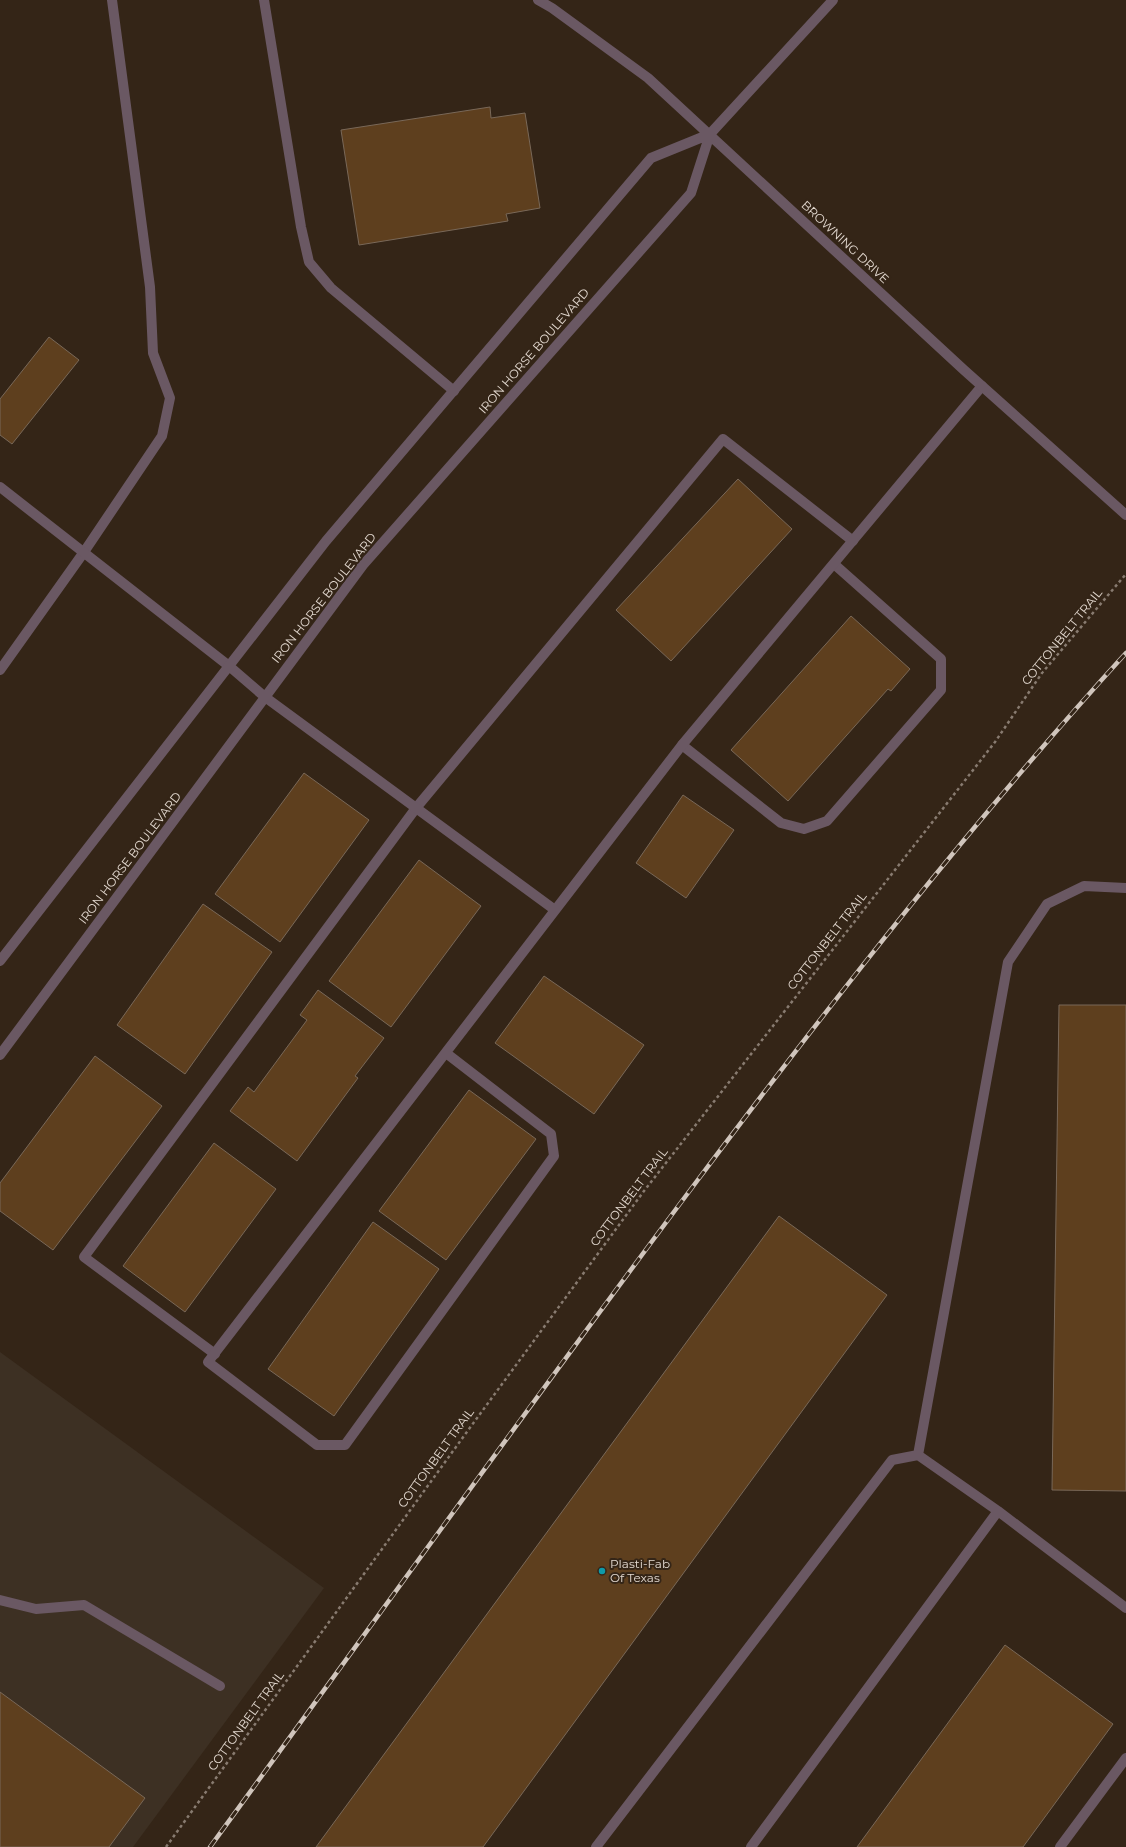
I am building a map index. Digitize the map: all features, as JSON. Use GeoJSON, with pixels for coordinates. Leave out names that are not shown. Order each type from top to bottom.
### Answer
{"type":"FeatureCollection","features":[{"type":"Feature","properties":{"kind":"street"},"geometry":{"type":"LineString","coordinates":[[0,670],[84,552],[162,436],[170,398],[153,352],[150,287],[112,0]]}},
{"type":"Feature","properties":{"kind":"street"},"geometry":{"type":"LineString","coordinates":[[264,0],[301,227],[309,262],[331,288],[454,391]]}},
{"type":"Feature","properties":{"kind":"street","name":"BROWNING DRIVE"},"geometry":{"type":"LineString","coordinates":[[538,0],[552,8],[648,78],[982,386],[1126,514]]}},
{"type":"Feature","properties":{"kind":"street","name":"IRON HORSE BOULEVARD"},"geometry":{"type":"LineString","coordinates":[[0,1055],[362,565],[691,193],[710,134],[833,0]]}},
{"type":"Feature","properties":{"kind":"street","name":"IRON HORSE BOULEVARD"},"geometry":{"type":"LineString","coordinates":[[0,961],[326,541],[651,158],[710,134]]}},
{"type":"Feature","properties":{"kind":"street"},"geometry":{"type":"LineString","coordinates":[[446,1053],[551,1134],[554,1156],[345,1445],[317,1445],[208,1362],[682,745],[982,386]]}},
{"type":"Feature","properties":{"kind":"street"},"geometry":{"type":"LineString","coordinates":[[215,1354],[84,1257],[416,808],[723,439],[853,541]]}},
{"type":"Feature","properties":{"kind":"street"},"geometry":{"type":"LineString","coordinates":[[0,488],[229,666],[265,697],[555,910]]}},
{"type":"Feature","properties":{"kind":"street"},"geometry":{"type":"LineString","coordinates":[[682,745],[781,823],[804,829],[826,821],[941,690],[941,659],[834,564]]}},
{"type":"Feature","properties":{"kind":"street"},"geometry":{"type":"LineString","coordinates":[[918,1455],[1008,962],[1047,904],[1084,886],[1126,888]]}},
{"type":"Feature","properties":{"kind":"street"},"geometry":{"type":"LineString","coordinates":[[596,1847],[892,1460],[918,1455],[998,1511],[1126,1608]]}},
{"type":"Feature","properties":{"kind":"street"},"geometry":{"type":"LineString","coordinates":[[751,1847],[998,1511]]}},
{"type":"Feature","properties":{"kind":"street"},"geometry":{"type":"LineString","coordinates":[[0,1600],[36,1609],[84,1605],[220,1686]]}},
{"type":"Feature","properties":{"kind":"street"},"geometry":{"type":"LineString","coordinates":[[1060,1847],[1126,1758]]}},
{"type":"Feature","properties":{"kind":"path","name":"COTTONBELT TRAIL"},"geometry":{"type":"LineString","coordinates":[[166,1847],[469,1429],[644,1191],[995,742],[1042,673],[1126,574]]}},
{"type":"Feature","properties":{"kind":"shaded area"},"geometry":{"type":"Polygon","coordinates":[[[0,1352],[324,1588],[133,1847],[0,1847],[0,1352]]]}},
{"type":"Feature","properties":{"kind":"building"},"geometry":{"type":"Polygon","coordinates":[[[490,107],[491,118],[525,113],[540,208],[506,214],[508,221],[359,245],[341,130],[490,107]]]}},
{"type":"Feature","properties":{"kind":"building"},"geometry":{"type":"Polygon","coordinates":[[[49,337],[79,360],[12,444],[0,435],[0,399],[49,337]]]}},
{"type":"Feature","properties":{"kind":"building"},"geometry":{"type":"Polygon","coordinates":[[[738,479],[792,529],[671,661],[616,610],[738,479]]]}},
{"type":"Feature","properties":{"kind":"building"},"geometry":{"type":"Polygon","coordinates":[[[851,616],[910,669],[891,691],[888,689],[788,801],[731,750],[851,616]]]}},
{"type":"Feature","properties":{"kind":"building"},"geometry":{"type":"Polygon","coordinates":[[[304,773],[369,820],[280,942],[215,894],[304,773]]]}},
{"type":"Feature","properties":{"kind":"building"},"geometry":{"type":"Polygon","coordinates":[[[683,795],[734,830],[686,898],[636,863],[683,795]]]}},
{"type":"Feature","properties":{"kind":"building"},"geometry":{"type":"Polygon","coordinates":[[[419,860],[481,906],[391,1027],[329,981],[419,860]]]}},
{"type":"Feature","properties":{"kind":"building"},"geometry":{"type":"Polygon","coordinates":[[[203,904],[272,952],[185,1074],[117,1025],[203,904]]]}},
{"type":"Feature","properties":{"kind":"building"},"geometry":{"type":"Polygon","coordinates":[[[544,976],[644,1045],[594,1114],[495,1043],[544,976]]]}},
{"type":"Feature","properties":{"kind":"building"},"geometry":{"type":"Polygon","coordinates":[[[318,990],[384,1038],[355,1076],[358,1078],[297,1161],[230,1111],[248,1087],[254,1092],[307,1020],[300,1015],[318,990]]]}},
{"type":"Feature","properties":{"kind":"building"},"geometry":{"type":"Polygon","coordinates":[[[1059,1005],[1126,1005],[1126,1491],[1052,1490],[1059,1005]]]}},
{"type":"Feature","properties":{"kind":"building"},"geometry":{"type":"Polygon","coordinates":[[[95,1056],[162,1106],[53,1250],[0,1211],[0,1183],[95,1056]]]}},
{"type":"Feature","properties":{"kind":"building"},"geometry":{"type":"Polygon","coordinates":[[[469,1090],[536,1139],[446,1260],[379,1211],[469,1090]]]}},
{"type":"Feature","properties":{"kind":"building"},"geometry":{"type":"Polygon","coordinates":[[[214,1143],[276,1189],[185,1312],[123,1266],[214,1143]]]}},
{"type":"Feature","properties":{"kind":"building","name":"Plasti-Fab Of Texas"},"geometry":{"type":"Polygon","coordinates":[[[779,1216],[887,1295],[483,1847],[316,1847],[779,1216]]]}},
{"type":"Feature","properties":{"kind":"building"},"geometry":{"type":"Polygon","coordinates":[[[373,1222],[439,1269],[334,1416],[268,1369],[373,1222]]]}},
{"type":"Feature","properties":{"kind":"building"},"geometry":{"type":"Polygon","coordinates":[[[1005,1645],[1113,1724],[1023,1847],[857,1847],[1005,1645]]]}},
{"type":"Feature","properties":{"kind":"building"},"geometry":{"type":"Polygon","coordinates":[[[0,1692],[145,1798],[109,1847],[0,1847],[0,1692]]]}},
{"type":"Feature","properties":{"kind":"railway"},"geometry":{"type":"LineString","coordinates":[[210,1847],[574,1347],[697,1181],[800,1046],[959,846],[1069,716],[1126,653]]}},
{"type":"Feature","properties":{"kind":"place","name":"Plasti-Fab Of Texas"},"geometry":{"type":"Point","coordinates":[602,1571]}}]}
